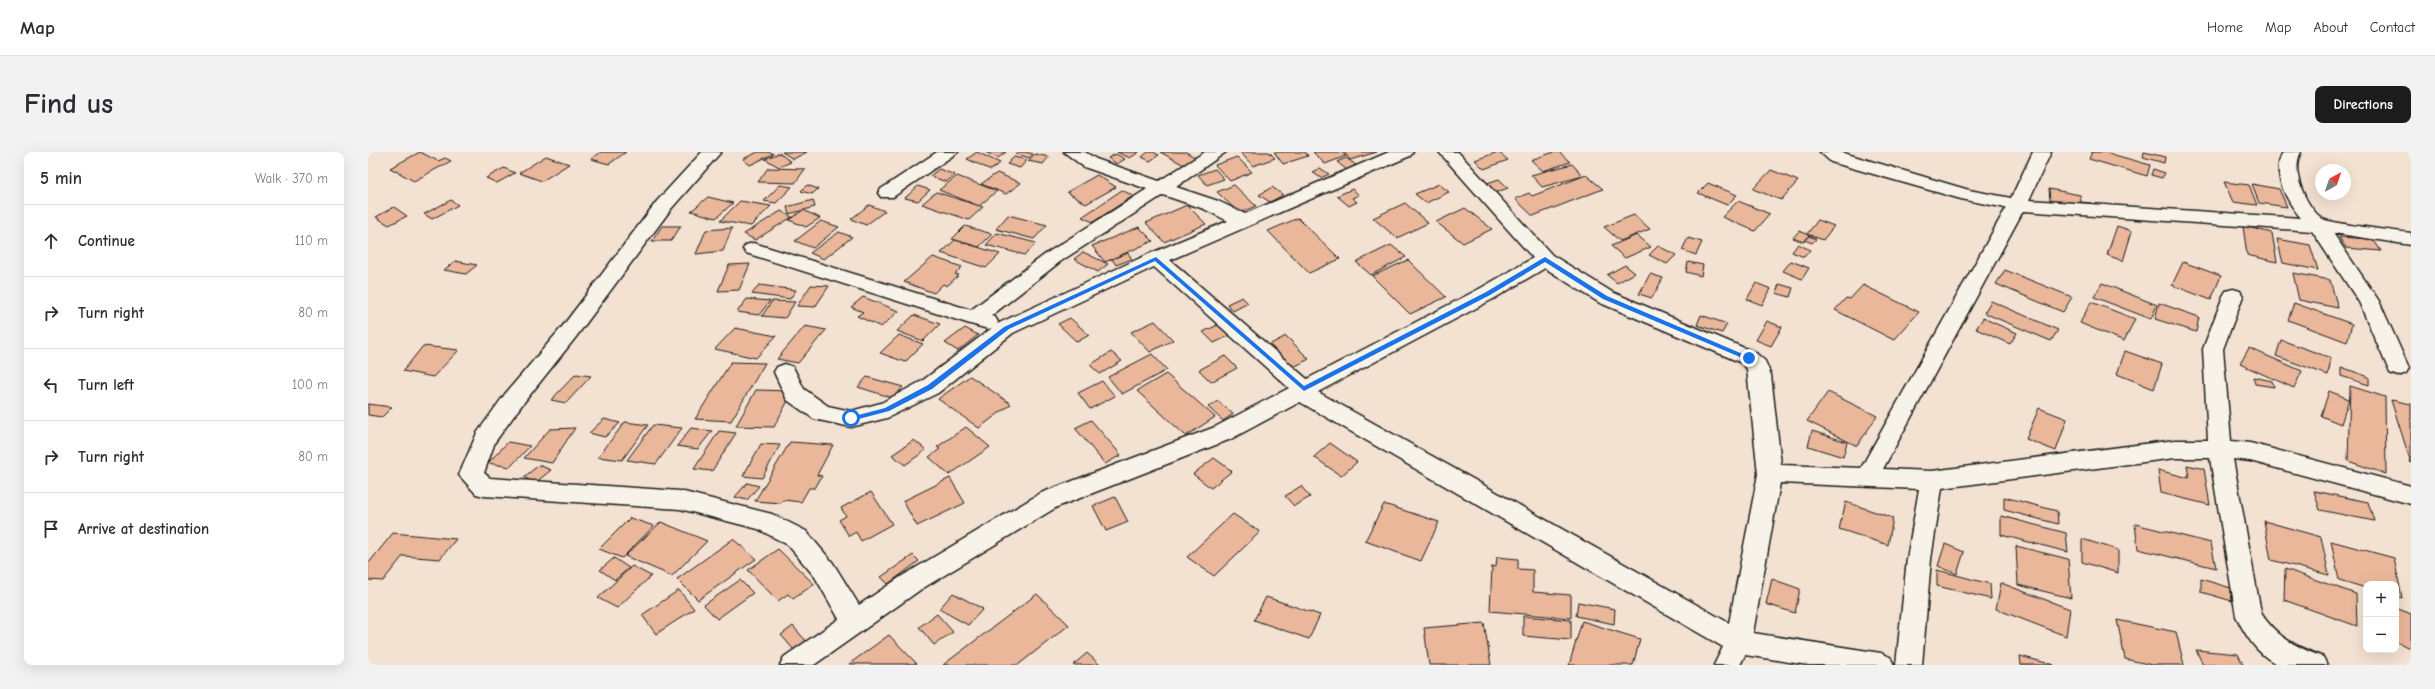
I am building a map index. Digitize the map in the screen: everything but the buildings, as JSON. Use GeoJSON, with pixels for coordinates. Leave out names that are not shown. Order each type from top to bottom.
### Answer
{"type":"FeatureCollection","features":[{"type":"Feature","properties":{"kind":"street"},"geometry":{"type":"LineString","coordinates":[[712,152],[664,205],[570,332],[513,400],[485,440],[471,475],[484,487],[680,500],[764,521],[797,538],[824,570],[855,622]]}},
{"type":"Feature","properties":{"kind":"street"},"geometry":{"type":"LineString","coordinates":[[887,193],[949,152]]}},
{"type":"Feature","properties":{"kind":"street"},"geometry":{"type":"LineString","coordinates":[[1074,152],[1090,163],[1211,205],[1242,221]]}},
{"type":"Feature","properties":{"kind":"street"},"geometry":{"type":"LineString","coordinates":[[974,318],[1054,257],[1164,188],[1217,152]]}},
{"type":"Feature","properties":{"kind":"street"},"geometry":{"type":"LineString","coordinates":[[785,372],[795,394],[822,413],[851,418],[887,410],[930,387],[1006,328],[1156,258],[1305,196],[1404,152]]}},
{"type":"Feature","properties":{"kind":"street"},"geometry":{"type":"LineString","coordinates":[[1448,152],[1545,259],[1605,297],[1749,358],[1757,366],[1760,375],[1770,474],[1738,642],[1726,665]]}},
{"type":"Feature","properties":{"kind":"street"},"geometry":{"type":"LineString","coordinates":[[1829,152],[1837,158],[1866,159],[1968,196],[2017,205],[2318,225],[2411,239]]}},
{"type":"Feature","properties":{"kind":"street"},"geometry":{"type":"LineString","coordinates":[[1867,478],[1960,306],[2017,205],[2042,152]]}},
{"type":"Feature","properties":{"kind":"street"},"geometry":{"type":"LineString","coordinates":[[2292,152],[2288,159],[2290,184],[2301,206],[2318,225],[2369,301],[2398,368]]}},
{"type":"Feature","properties":{"kind":"street"},"geometry":{"type":"LineString","coordinates":[[753,249],[1006,328]]}},
{"type":"Feature","properties":{"kind":"street"},"geometry":{"type":"LineString","coordinates":[[1156,258],[1302,391],[1738,642],[1881,665]]}},
{"type":"Feature","properties":{"kind":"street"},"geometry":{"type":"LineString","coordinates":[[793,665],[912,583],[1049,500],[1224,433],[1488,293],[1545,259]]}},
{"type":"Feature","properties":{"kind":"street"},"geometry":{"type":"LineString","coordinates":[[2233,296],[2213,349],[2220,449],[2249,616],[2263,639],[2290,658],[2314,665]]}},
{"type":"Feature","properties":{"kind":"street"},"geometry":{"type":"LineString","coordinates":[[995,302],[1006,328]]}},
{"type":"Feature","properties":{"kind":"street"},"geometry":{"type":"LineString","coordinates":[[1770,474],[1932,480],[2175,449],[2220,449],[2250,452],[2411,495]]}},
{"type":"Feature","properties":{"kind":"street"},"geometry":{"type":"LineString","coordinates":[[1909,665],[1919,559],[1932,480]]}},
{"type":"Feature","properties":{"kind":"route"},"geometry":{"type":"LineString","coordinates":[[851,418],[887,410],[930,387],[971,357],[1006,328],[1060,305],[1156,258],[1304,389],[1488,293],[1545,259],[1605,297],[1749,358]]}}]}
